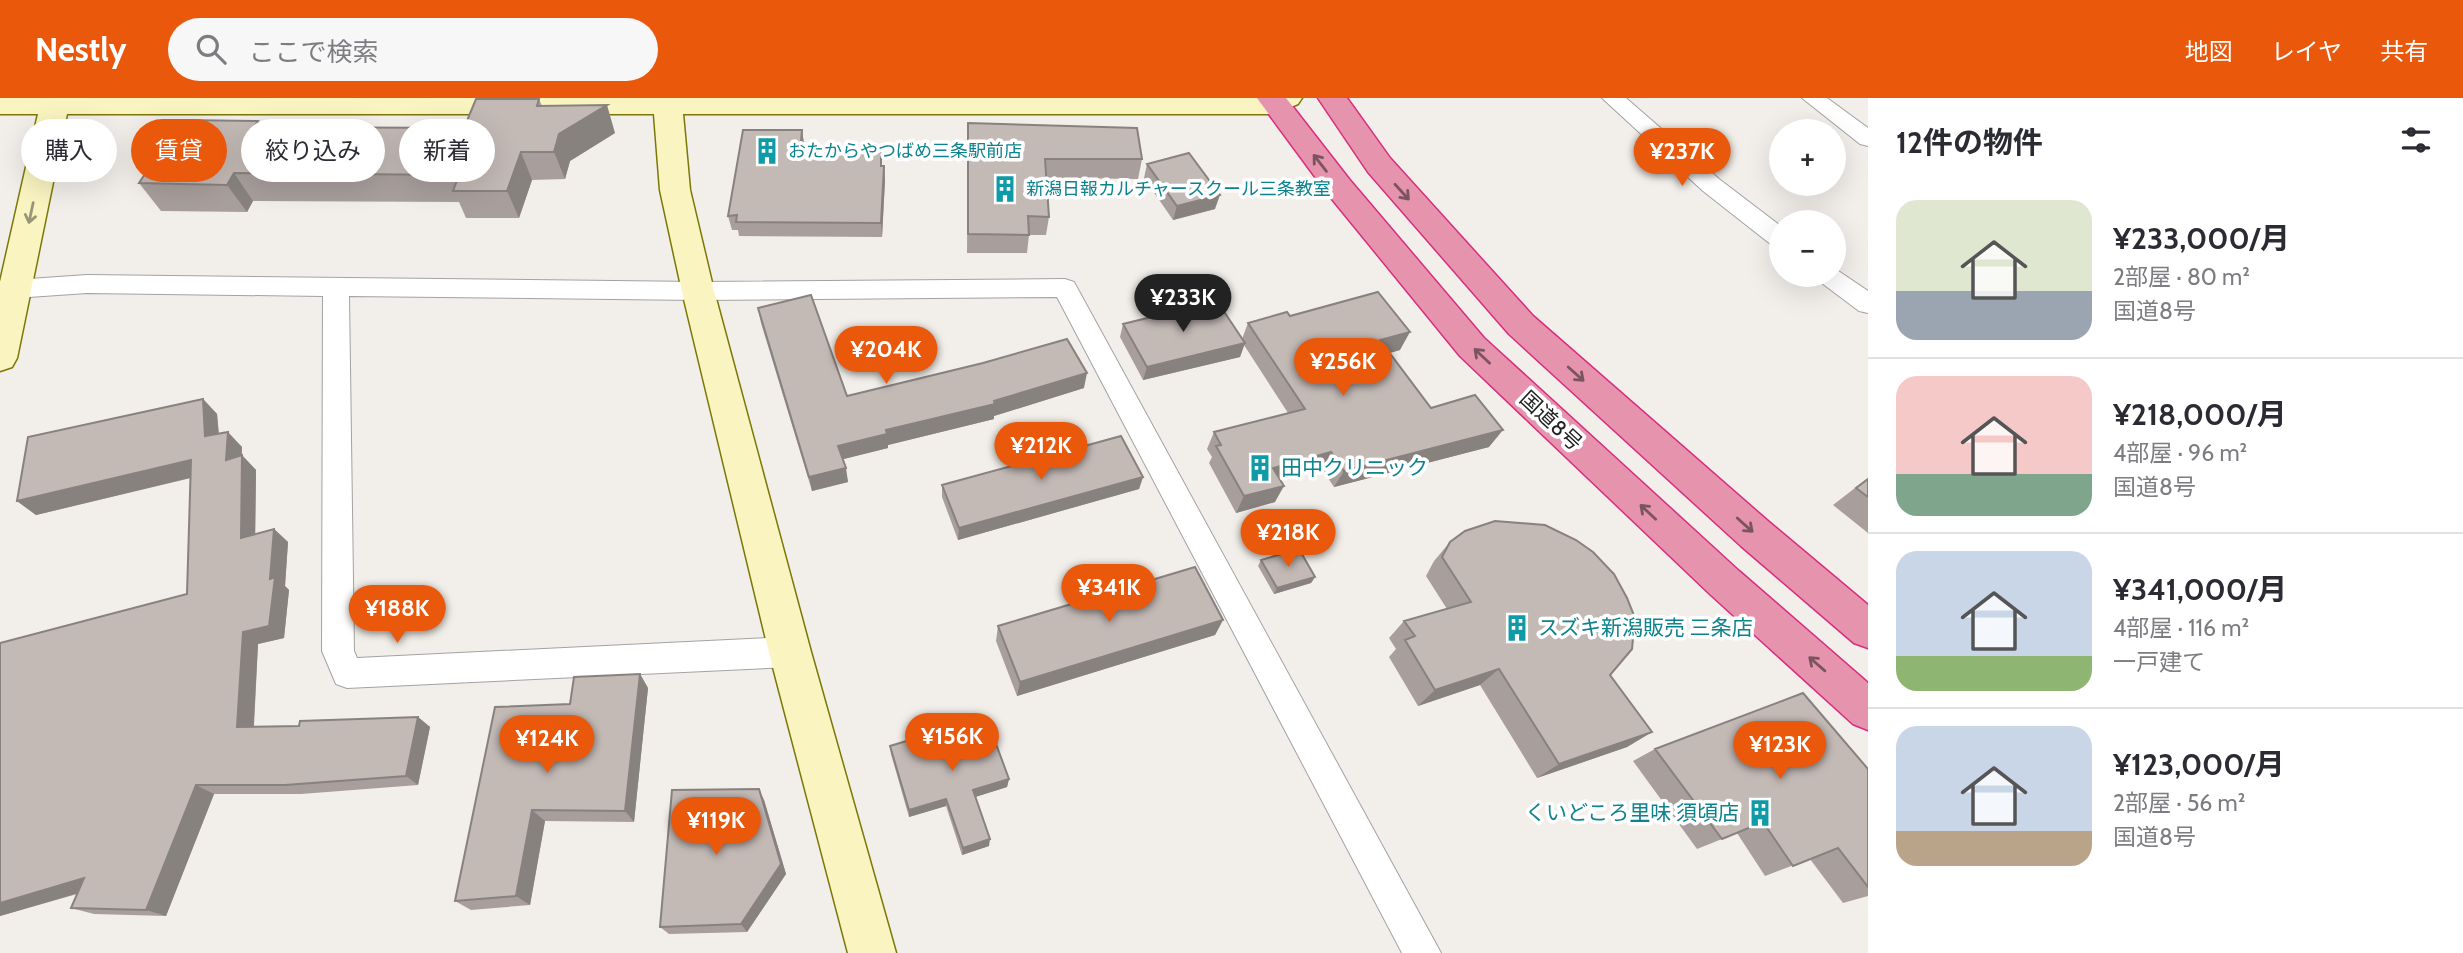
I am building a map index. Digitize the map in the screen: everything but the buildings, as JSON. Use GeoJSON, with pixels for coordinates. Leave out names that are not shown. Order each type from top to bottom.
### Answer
{"type":"FeatureCollection","features":[{"type":"Feature","properties":{"kind":"highway"},"geometry":{"type":"LineString","coordinates":[[1332,98],[1378,165],[1521,325],[1755,534],[1868,630]]}},
{"type":"Feature","properties":{"kind":"highway","name":"国道8号"},"geometry":{"type":"LineString","coordinates":[[1278,100],[1338,186],[1472,347],[1725,583],[1868,709]]}},
{"type":"Feature","properties":{"kind":"street"},"geometry":{"type":"LineString","coordinates":[[3,98],[0,105],[55,101],[1278,100]]}},
{"type":"Feature","properties":{"kind":"street"},"geometry":{"type":"LineString","coordinates":[[1613,98],[1711,185],[1769,230]]}},
{"type":"Feature","properties":{"kind":"street"},"geometry":{"type":"LineString","coordinates":[[1813,98],[1868,139]]}},
{"type":"Feature","properties":{"kind":"street"},"geometry":{"type":"LineString","coordinates":[[0,358],[7,289],[55,101]]}},
{"type":"Feature","properties":{"kind":"street"},"geometry":{"type":"LineString","coordinates":[[666,102],[675,190],[698,291],[790,652],[872,953]]}},
{"type":"Feature","properties":{"kind":"street"},"geometry":{"type":"LineString","coordinates":[[7,289],[87,284],[698,291],[1065,288],[1422,953]]}},
{"type":"Feature","properties":{"kind":"street"},"geometry":{"type":"LineString","coordinates":[[336,287],[338,651],[347,673],[790,652]]}},
{"type":"Feature","properties":{"kind":"street"},"geometry":{"type":"LineString","coordinates":[[1845,287],[1868,304]]}},
{"type":"Feature","properties":{"kind":"place","name":"おたからやつばめ三条駅前店"},"geometry":{"type":"Point","coordinates":[767,151]}},
{"type":"Feature","properties":{"kind":"place","name":"新潟日報カルチャースクール三条教室"},"geometry":{"type":"Point","coordinates":[1005,189]}},
{"type":"Feature","properties":{"kind":"place","name":"田中クリニック"},"geometry":{"type":"Point","coordinates":[1260,468]}},
{"type":"Feature","properties":{"kind":"place","name":"スズキ新潟販売 三条店"},"geometry":{"type":"Point","coordinates":[1517,628]}},
{"type":"Feature","properties":{"kind":"place","name":"くいどころ里味 須頃店"},"geometry":{"type":"Point","coordinates":[1760,813]}}]}
